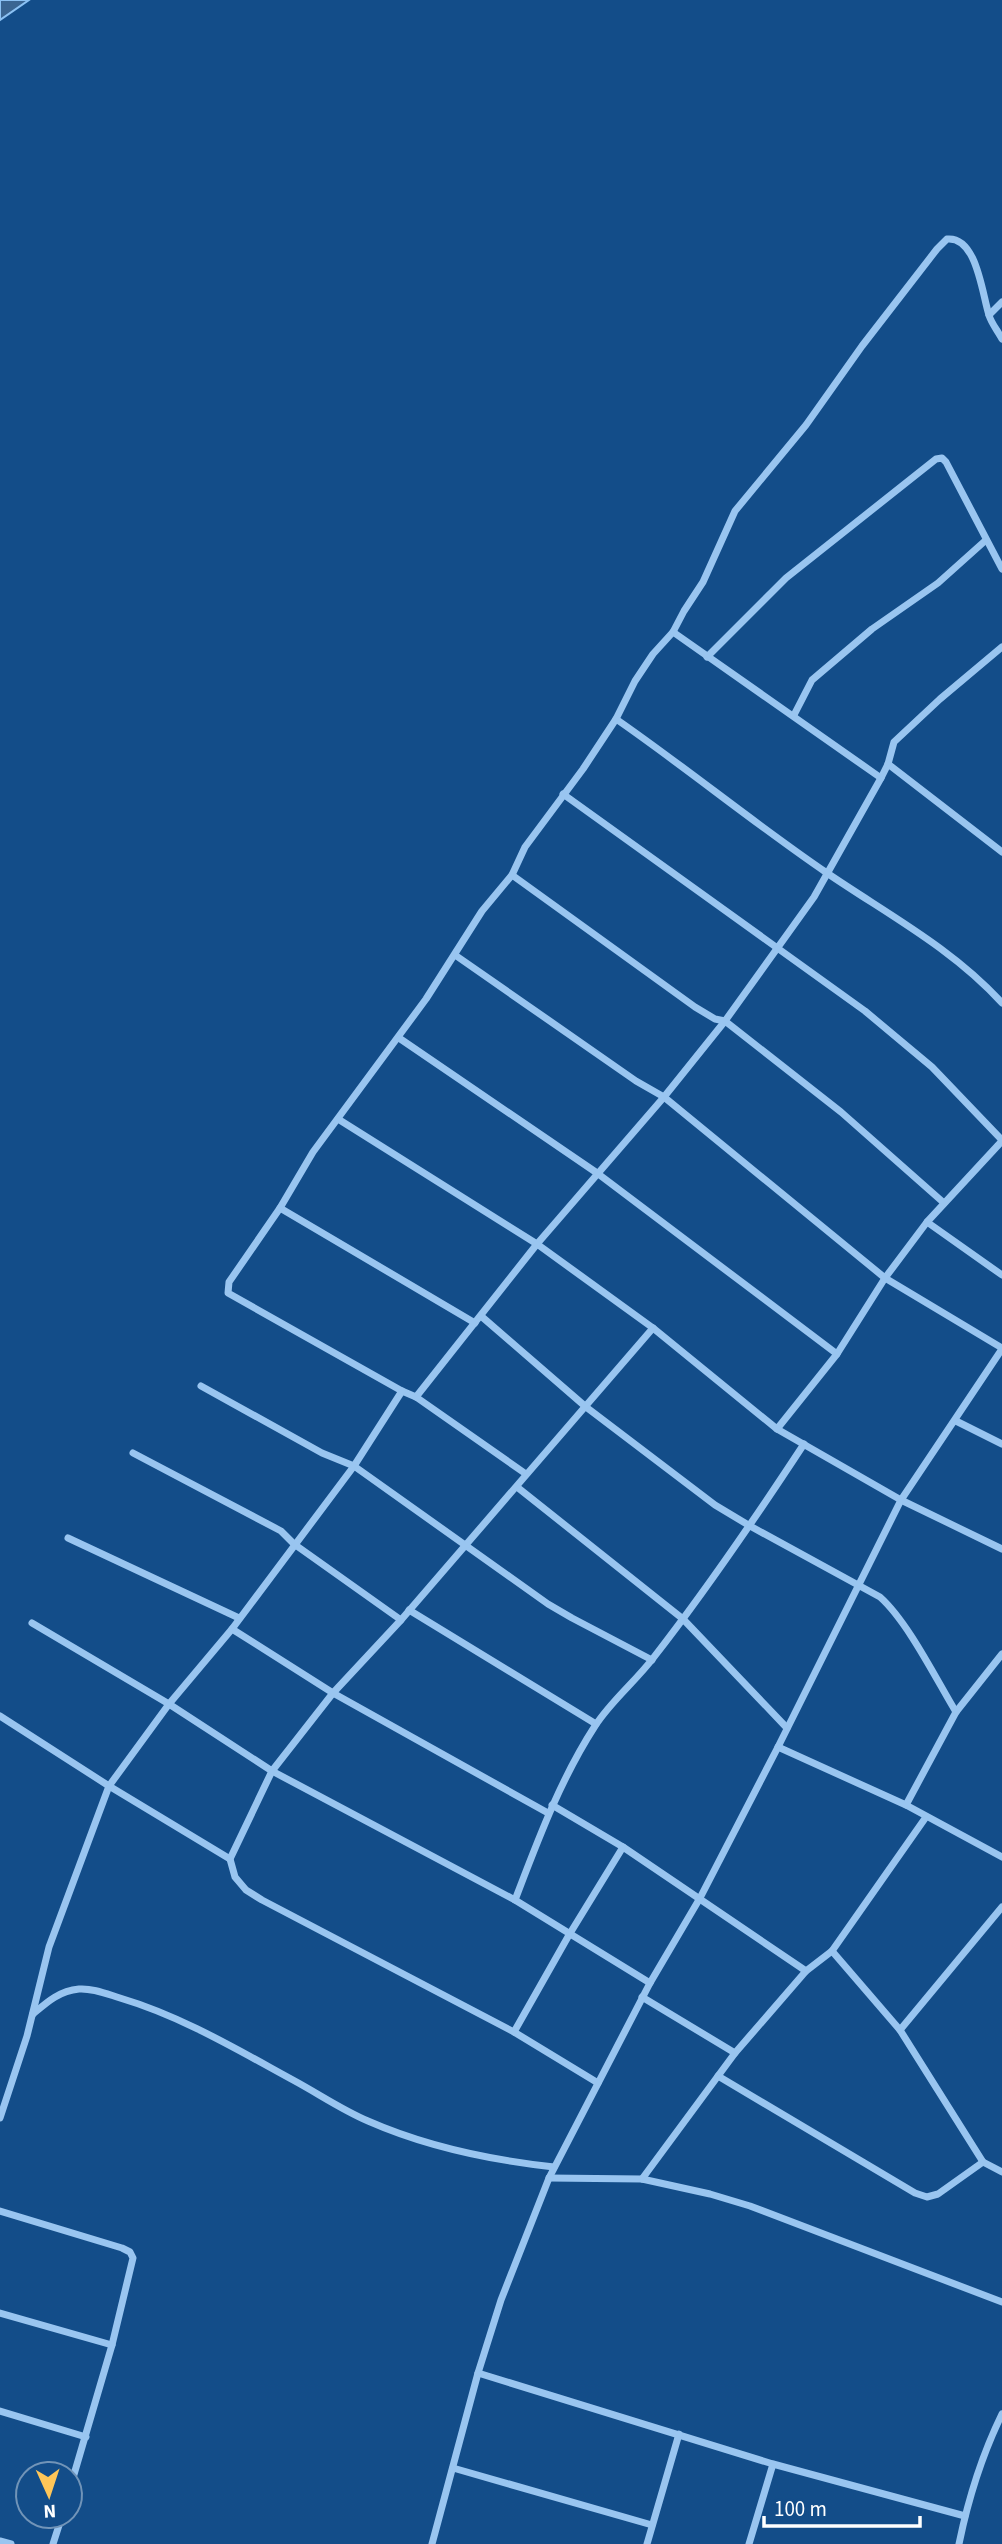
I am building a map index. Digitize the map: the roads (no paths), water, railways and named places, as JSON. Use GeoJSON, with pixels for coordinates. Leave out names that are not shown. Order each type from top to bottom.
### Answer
{"type":"FeatureCollection","features":[{"type":"Feature","properties":{"kind":"street"},"geometry":{"type":"LineString","coordinates":[[526,1474],[415,1397],[228,1293],[229,1282],[313,1153],[398,1038],[482,911],[512,875],[526,846],[616,719],[641,672],[673,632],[704,582],[735,511],[806,425],[862,346],[947,239],[960,241],[968,249],[983,287],[989,315],[1002,339]]}},
{"type":"Feature","properties":{"kind":"street"},"geometry":{"type":"LineString","coordinates":[[989,315],[1002,302]]}},
{"type":"Feature","properties":{"kind":"street"},"geometry":{"type":"LineString","coordinates":[[706,657],[786,578],[936,459],[942,458],[946,462],[1002,569]]}},
{"type":"Feature","properties":{"kind":"street"},"geometry":{"type":"LineString","coordinates":[[794,715],[812,680],[872,629],[938,583],[986,540]]}},
{"type":"Feature","properties":{"kind":"street"},"geometry":{"type":"LineString","coordinates":[[673,632],[881,778]]}},
{"type":"Feature","properties":{"kind":"street"},"geometry":{"type":"LineString","coordinates":[[415,1397],[537,1244],[664,1097],[725,1021],[828,874],[888,764],[894,742],[1002,647]]}},
{"type":"Feature","properties":{"kind":"street"},"geometry":{"type":"LineString","coordinates":[[616,719],[828,874],[942,948],[1002,1003]]}},
{"type":"Feature","properties":{"kind":"street"},"geometry":{"type":"LineString","coordinates":[[888,764],[1002,852]]}},
{"type":"Feature","properties":{"kind":"street"},"geometry":{"type":"LineString","coordinates":[[563,794],[864,1011],[932,1068],[1002,1141],[928,1222],[885,1278],[837,1354],[778,1429]]}},
{"type":"Feature","properties":{"kind":"street"},"geometry":{"type":"LineString","coordinates":[[512,875],[695,1007],[715,1019],[725,1021],[841,1112],[944,1203]]}},
{"type":"Feature","properties":{"kind":"street"},"geometry":{"type":"LineString","coordinates":[[432,2544],[478,2373],[501,2300],[548,2178],[642,1997],[700,1898],[901,1500],[1002,1348],[885,1278],[664,1097],[636,1081],[455,955]]}},
{"type":"Feature","properties":{"kind":"street"},"geometry":{"type":"LineString","coordinates":[[398,1038],[597,1173],[837,1354]]}},
{"type":"Feature","properties":{"kind":"street"},"geometry":{"type":"LineString","coordinates":[[338,1119],[537,1244],[653,1328],[778,1429],[901,1500],[1002,1549]]}},
{"type":"Feature","properties":{"kind":"street"},"geometry":{"type":"LineString","coordinates":[[279,1208],[475,1323]]}},
{"type":"Feature","properties":{"kind":"street"},"geometry":{"type":"LineString","coordinates":[[928,1222],[1002,1275]]}},
{"type":"Feature","properties":{"kind":"street"},"geometry":{"type":"LineString","coordinates":[[481,1316],[586,1408],[715,1505],[880,1597],[891,1606],[956,1712]]}},
{"type":"Feature","properties":{"kind":"street"},"geometry":{"type":"LineString","coordinates":[[597,2083],[514,2032],[262,1900],[246,1890],[234,1877],[230,1859],[272,1771],[333,1693],[401,1620],[653,1328]]}},
{"type":"Feature","properties":{"kind":"street"},"geometry":{"type":"LineString","coordinates":[[201,1386],[322,1453],[354,1466],[572,1619],[652,1660]]}},
{"type":"Feature","properties":{"kind":"street"},"geometry":{"type":"LineString","coordinates":[[0,2118],[33,2014],[49,1947],[109,1786],[169,1704],[232,1629],[354,1466],[401,1391]]}},
{"type":"Feature","properties":{"kind":"street"},"geometry":{"type":"LineString","coordinates":[[956,1421],[1002,1444]]}},
{"type":"Feature","properties":{"kind":"street"},"geometry":{"type":"LineString","coordinates":[[516,1900],[548,1813],[596,1724],[652,1660],[683,1619],[750,1526],[804,1444]]}},
{"type":"Feature","properties":{"kind":"street"},"geometry":{"type":"LineString","coordinates":[[133,1453],[281,1531],[294,1544],[401,1620]]}},
{"type":"Feature","properties":{"kind":"street"},"geometry":{"type":"LineString","coordinates":[[517,1487],[683,1619],[787,1728]]}},
{"type":"Feature","properties":{"kind":"street"},"geometry":{"type":"LineString","coordinates":[[68,1538],[239,1618]]}},
{"type":"Feature","properties":{"kind":"street"},"geometry":{"type":"LineString","coordinates":[[409,1610],[596,1724]]}},
{"type":"Feature","properties":{"kind":"street"},"geometry":{"type":"LineString","coordinates":[[32,1623],[169,1704],[272,1771],[516,1900],[650,1983]]}},
{"type":"Feature","properties":{"kind":"street"},"geometry":{"type":"LineString","coordinates":[[232,1629],[333,1693],[548,1813]]}},
{"type":"Feature","properties":{"kind":"street"},"geometry":{"type":"LineString","coordinates":[[906,1805],[956,1712],[1002,1654]]}},
{"type":"Feature","properties":{"kind":"street"},"geometry":{"type":"LineString","coordinates":[[0,1716],[230,1859]]}},
{"type":"Feature","properties":{"kind":"street"},"geometry":{"type":"LineString","coordinates":[[778,1747],[906,1805],[1002,1857]]}},
{"type":"Feature","properties":{"kind":"street"},"geometry":{"type":"LineString","coordinates":[[552,1805],[623,1847],[806,1971]]}},
{"type":"Feature","properties":{"kind":"street"},"geometry":{"type":"LineString","coordinates":[[642,2179],[735,2053],[806,1971],[832,1951],[926,1817]]}},
{"type":"Feature","properties":{"kind":"street"},"geometry":{"type":"LineString","coordinates":[[514,2032],[623,1847]]}},
{"type":"Feature","properties":{"kind":"street"},"geometry":{"type":"LineString","coordinates":[[900,2030],[1002,1907]]}},
{"type":"Feature","properties":{"kind":"street"},"geometry":{"type":"LineString","coordinates":[[832,1951],[900,2030],[983,2162],[1002,2172]]}},
{"type":"Feature","properties":{"kind":"street"},"geometry":{"type":"LineString","coordinates":[[33,2014],[53,1997],[67,1991],[97,1991],[136,2003],[179,2021],[370,2122],[457,2152],[554,2167]]}},
{"type":"Feature","properties":{"kind":"street"},"geometry":{"type":"LineString","coordinates":[[642,1997],[735,2053]]}},
{"type":"Feature","properties":{"kind":"street"},"geometry":{"type":"LineString","coordinates":[[719,2076],[915,2193],[927,2197],[938,2194],[983,2162]]}},
{"type":"Feature","properties":{"kind":"street"},"geometry":{"type":"LineString","coordinates":[[548,2178],[642,2179],[710,2194],[750,2206],[1002,2302]]}},
{"type":"Feature","properties":{"kind":"street"},"geometry":{"type":"LineString","coordinates":[[0,2211],[130,2252],[133,2258],[112,2345],[79,2460]]}},
{"type":"Feature","properties":{"kind":"street"},"geometry":{"type":"LineString","coordinates":[[0,2313],[112,2345]]}},
{"type":"Feature","properties":{"kind":"street"},"geometry":{"type":"LineString","coordinates":[[478,2373],[773,2464],[965,2516]]}},
{"type":"Feature","properties":{"kind":"street"},"geometry":{"type":"LineString","coordinates":[[0,2411],[86,2437]]}},
{"type":"Feature","properties":{"kind":"street"},"geometry":{"type":"LineString","coordinates":[[960,2544],[965,2516],[986,2451],[1002,2414]]}},
{"type":"Feature","properties":{"kind":"street"},"geometry":{"type":"LineString","coordinates":[[647,2544],[679,2434]]}},
{"type":"Feature","properties":{"kind":"street"},"geometry":{"type":"LineString","coordinates":[[749,2544],[773,2464]]}},
{"type":"Feature","properties":{"kind":"street"},"geometry":{"type":"LineString","coordinates":[[453,2468],[652,2525]]}},
{"type":"Feature","properties":{"kind":"street"},"geometry":{"type":"LineString","coordinates":[[0,2541],[10,2544]]}},
{"type":"Feature","properties":{"kind":"water"},"geometry":{"type":"Polygon","coordinates":[[[0,0],[29,0],[0,20],[0,0]]]}}]}
